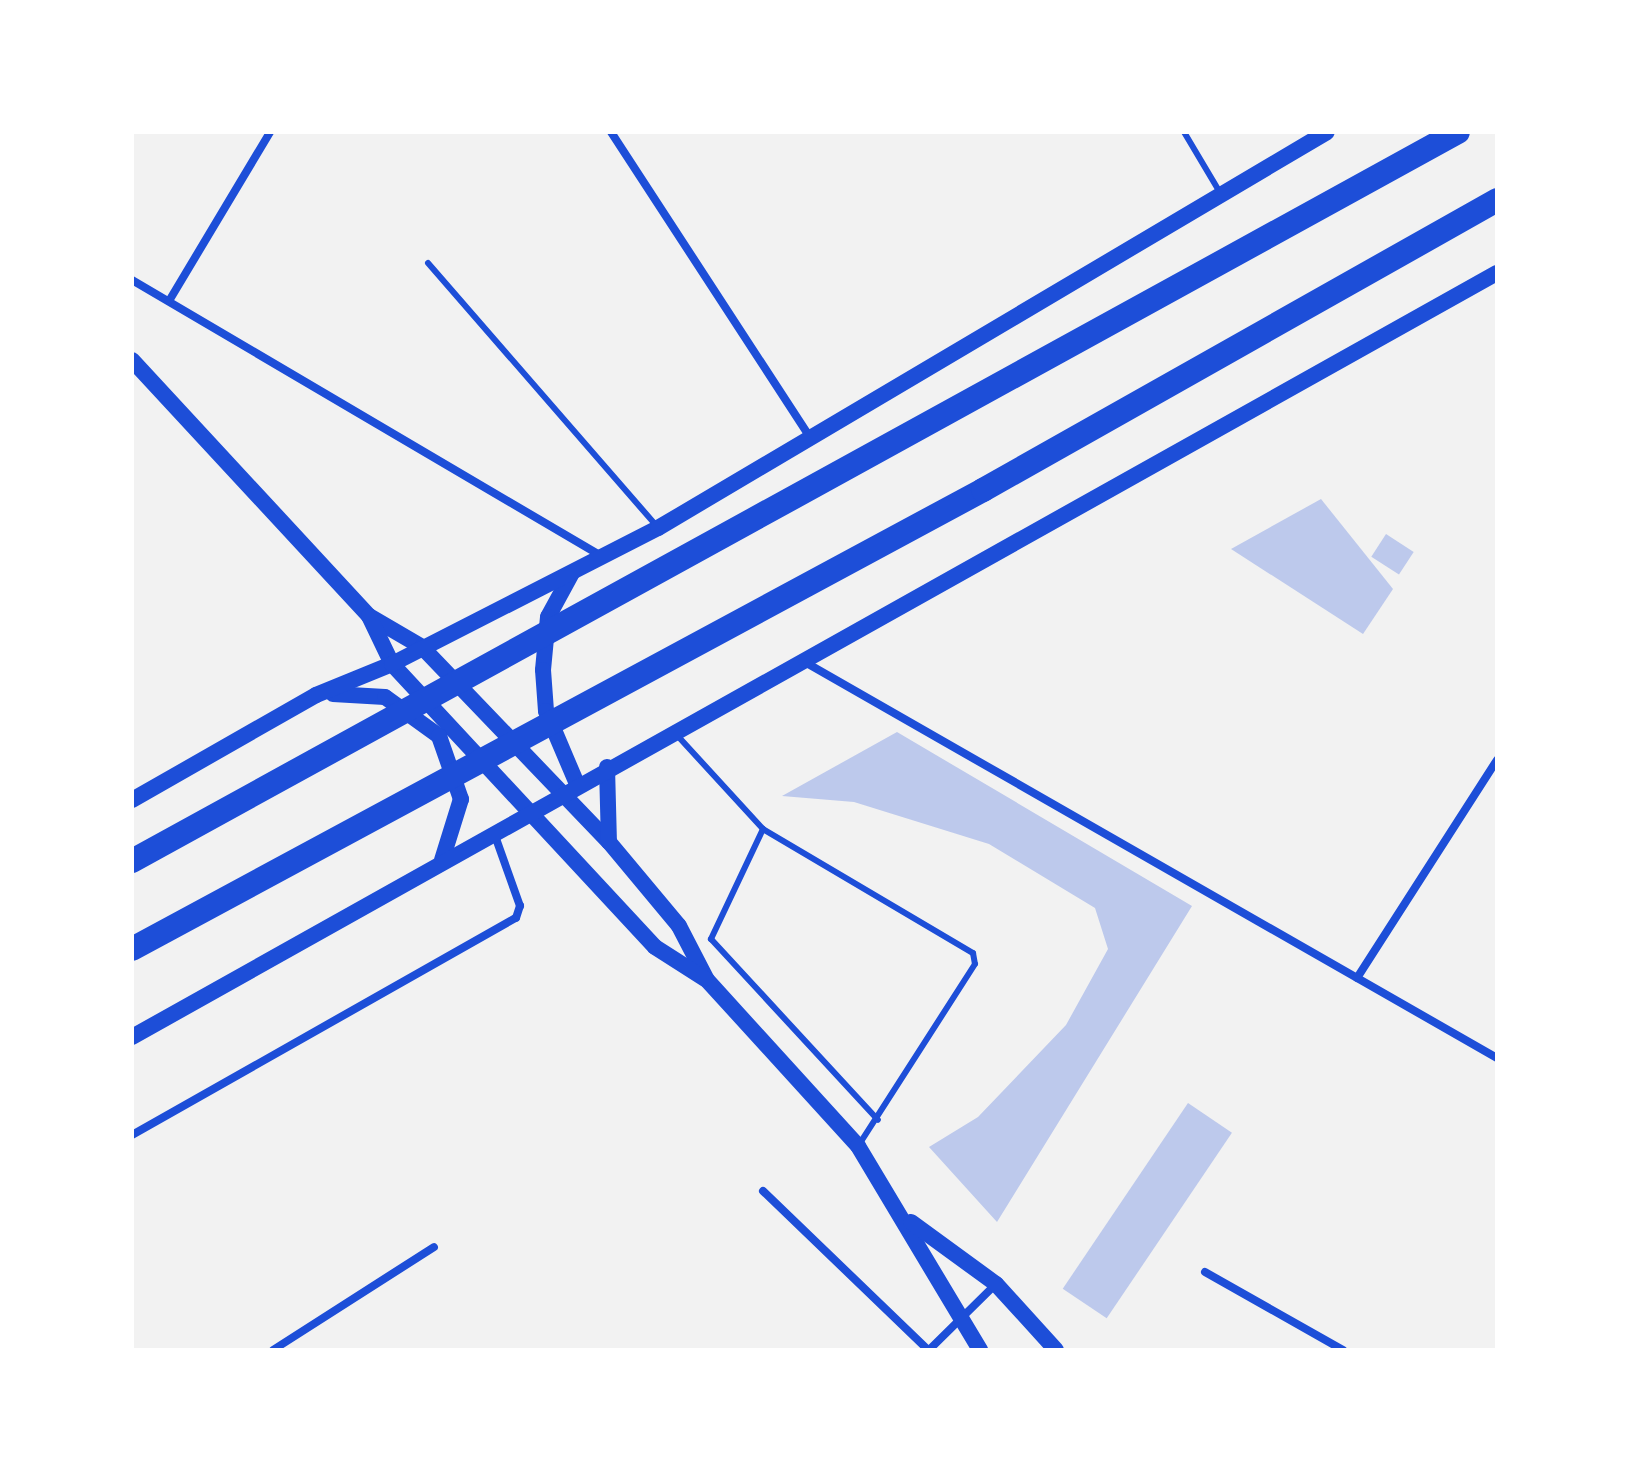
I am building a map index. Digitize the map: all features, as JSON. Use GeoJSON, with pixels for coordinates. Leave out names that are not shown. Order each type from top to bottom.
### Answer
{"type":"FeatureCollection","features":[{"type":"Feature","properties":{"kind":"highway"},"geometry":{"type":"LineString","coordinates":[[132,861],[936,425],[1458,132]]}},
{"type":"Feature","properties":{"kind":"highway"},"geometry":{"type":"LineString","coordinates":[[132,949],[983,490],[1497,200]]}},
{"type":"Feature","properties":{"kind":"main road"},"geometry":{"type":"LineString","coordinates":[[132,800],[316,695],[392,664],[658,528],[807,433],[1219,191],[1327,132]]}},
{"type":"Feature","properties":{"kind":"main road"},"geometry":{"type":"LineString","coordinates":[[132,1037],[673,730],[1497,273]]}},
{"type":"Feature","properties":{"kind":"main road"},"geometry":{"type":"LineString","coordinates":[[132,360],[369,616],[422,647],[609,842],[679,926],[707,980],[858,1146],[909,1221],[957,1321],[980,1350]]}},
{"type":"Feature","properties":{"kind":"main road"},"geometry":{"type":"LineString","coordinates":[[572,573],[548,617],[543,670],[546,711],[577,784]]}},
{"type":"Feature","properties":{"kind":"main road"},"geometry":{"type":"LineString","coordinates":[[369,616],[392,664],[655,947],[707,980]]}},
{"type":"Feature","properties":{"kind":"main road"},"geometry":{"type":"LineString","coordinates":[[316,695],[385,697],[439,736],[461,799],[441,862]]}},
{"type":"Feature","properties":{"kind":"main road"},"geometry":{"type":"LineString","coordinates":[[607,767],[609,842]]}},
{"type":"Feature","properties":{"kind":"main road"},"geometry":{"type":"LineString","coordinates":[[909,1221],[996,1284],[1056,1350]]}},
{"type":"Feature","properties":{"kind":"street"},"geometry":{"type":"LineString","coordinates":[[169,301],[270,132]]}},
{"type":"Feature","properties":{"kind":"street"},"geometry":{"type":"LineString","coordinates":[[611,132],[807,433]]}},
{"type":"Feature","properties":{"kind":"street"},"geometry":{"type":"LineString","coordinates":[[132,280],[604,558]]}},
{"type":"Feature","properties":{"kind":"street"},"geometry":{"type":"LineString","coordinates":[[800,659],[1497,1058]]}},
{"type":"Feature","properties":{"kind":"street"},"geometry":{"type":"LineString","coordinates":[[1357,978],[1497,760]]}},
{"type":"Feature","properties":{"kind":"street"},"geometry":{"type":"LineString","coordinates":[[132,1135],[516,918],[520,906],[494,832]]}},
{"type":"Feature","properties":{"kind":"street"},"geometry":{"type":"LineString","coordinates":[[763,1191],[929,1350],[996,1284]]}},
{"type":"Feature","properties":{"kind":"street"},"geometry":{"type":"LineString","coordinates":[[273,1350],[434,1247]]}},
{"type":"Feature","properties":{"kind":"street"},"geometry":{"type":"LineString","coordinates":[[1205,1272],[1343,1350]]}},
{"type":"Feature","properties":{"kind":"lane"},"geometry":{"type":"LineString","coordinates":[[1184,132],[1219,191]]}},
{"type":"Feature","properties":{"kind":"lane"},"geometry":{"type":"LineString","coordinates":[[428,263],[658,528]]}},
{"type":"Feature","properties":{"kind":"lane"},"geometry":{"type":"LineString","coordinates":[[673,730],[763,829],[975,958],[878,1120],[858,1146]]}},
{"type":"Feature","properties":{"kind":"lane"},"geometry":{"type":"LineString","coordinates":[[763,829],[711,939],[878,1120]]}},
{"type":"Feature","properties":{"kind":"building"},"geometry":{"type":"Polygon","coordinates":[[[1321,499],[1393,589],[1363,634],[1231,549],[1321,499]]]}},
{"type":"Feature","properties":{"kind":"building"},"geometry":{"type":"Polygon","coordinates":[[[1386,534],[1414,552],[1399,575],[1371,557],[1386,534]]]}},
{"type":"Feature","properties":{"kind":"building"},"geometry":{"type":"Polygon","coordinates":[[[897,732],[1192,906],[997,1222],[929,1147],[978,1117],[1066,1025],[1108,949],[1095,908],[989,844],[854,802],[782,796],[897,732]]]}},
{"type":"Feature","properties":{"kind":"building"},"geometry":{"type":"Polygon","coordinates":[[[1188,1103],[1232,1133],[1107,1318],[1063,1289],[1188,1103]]]}}]}
